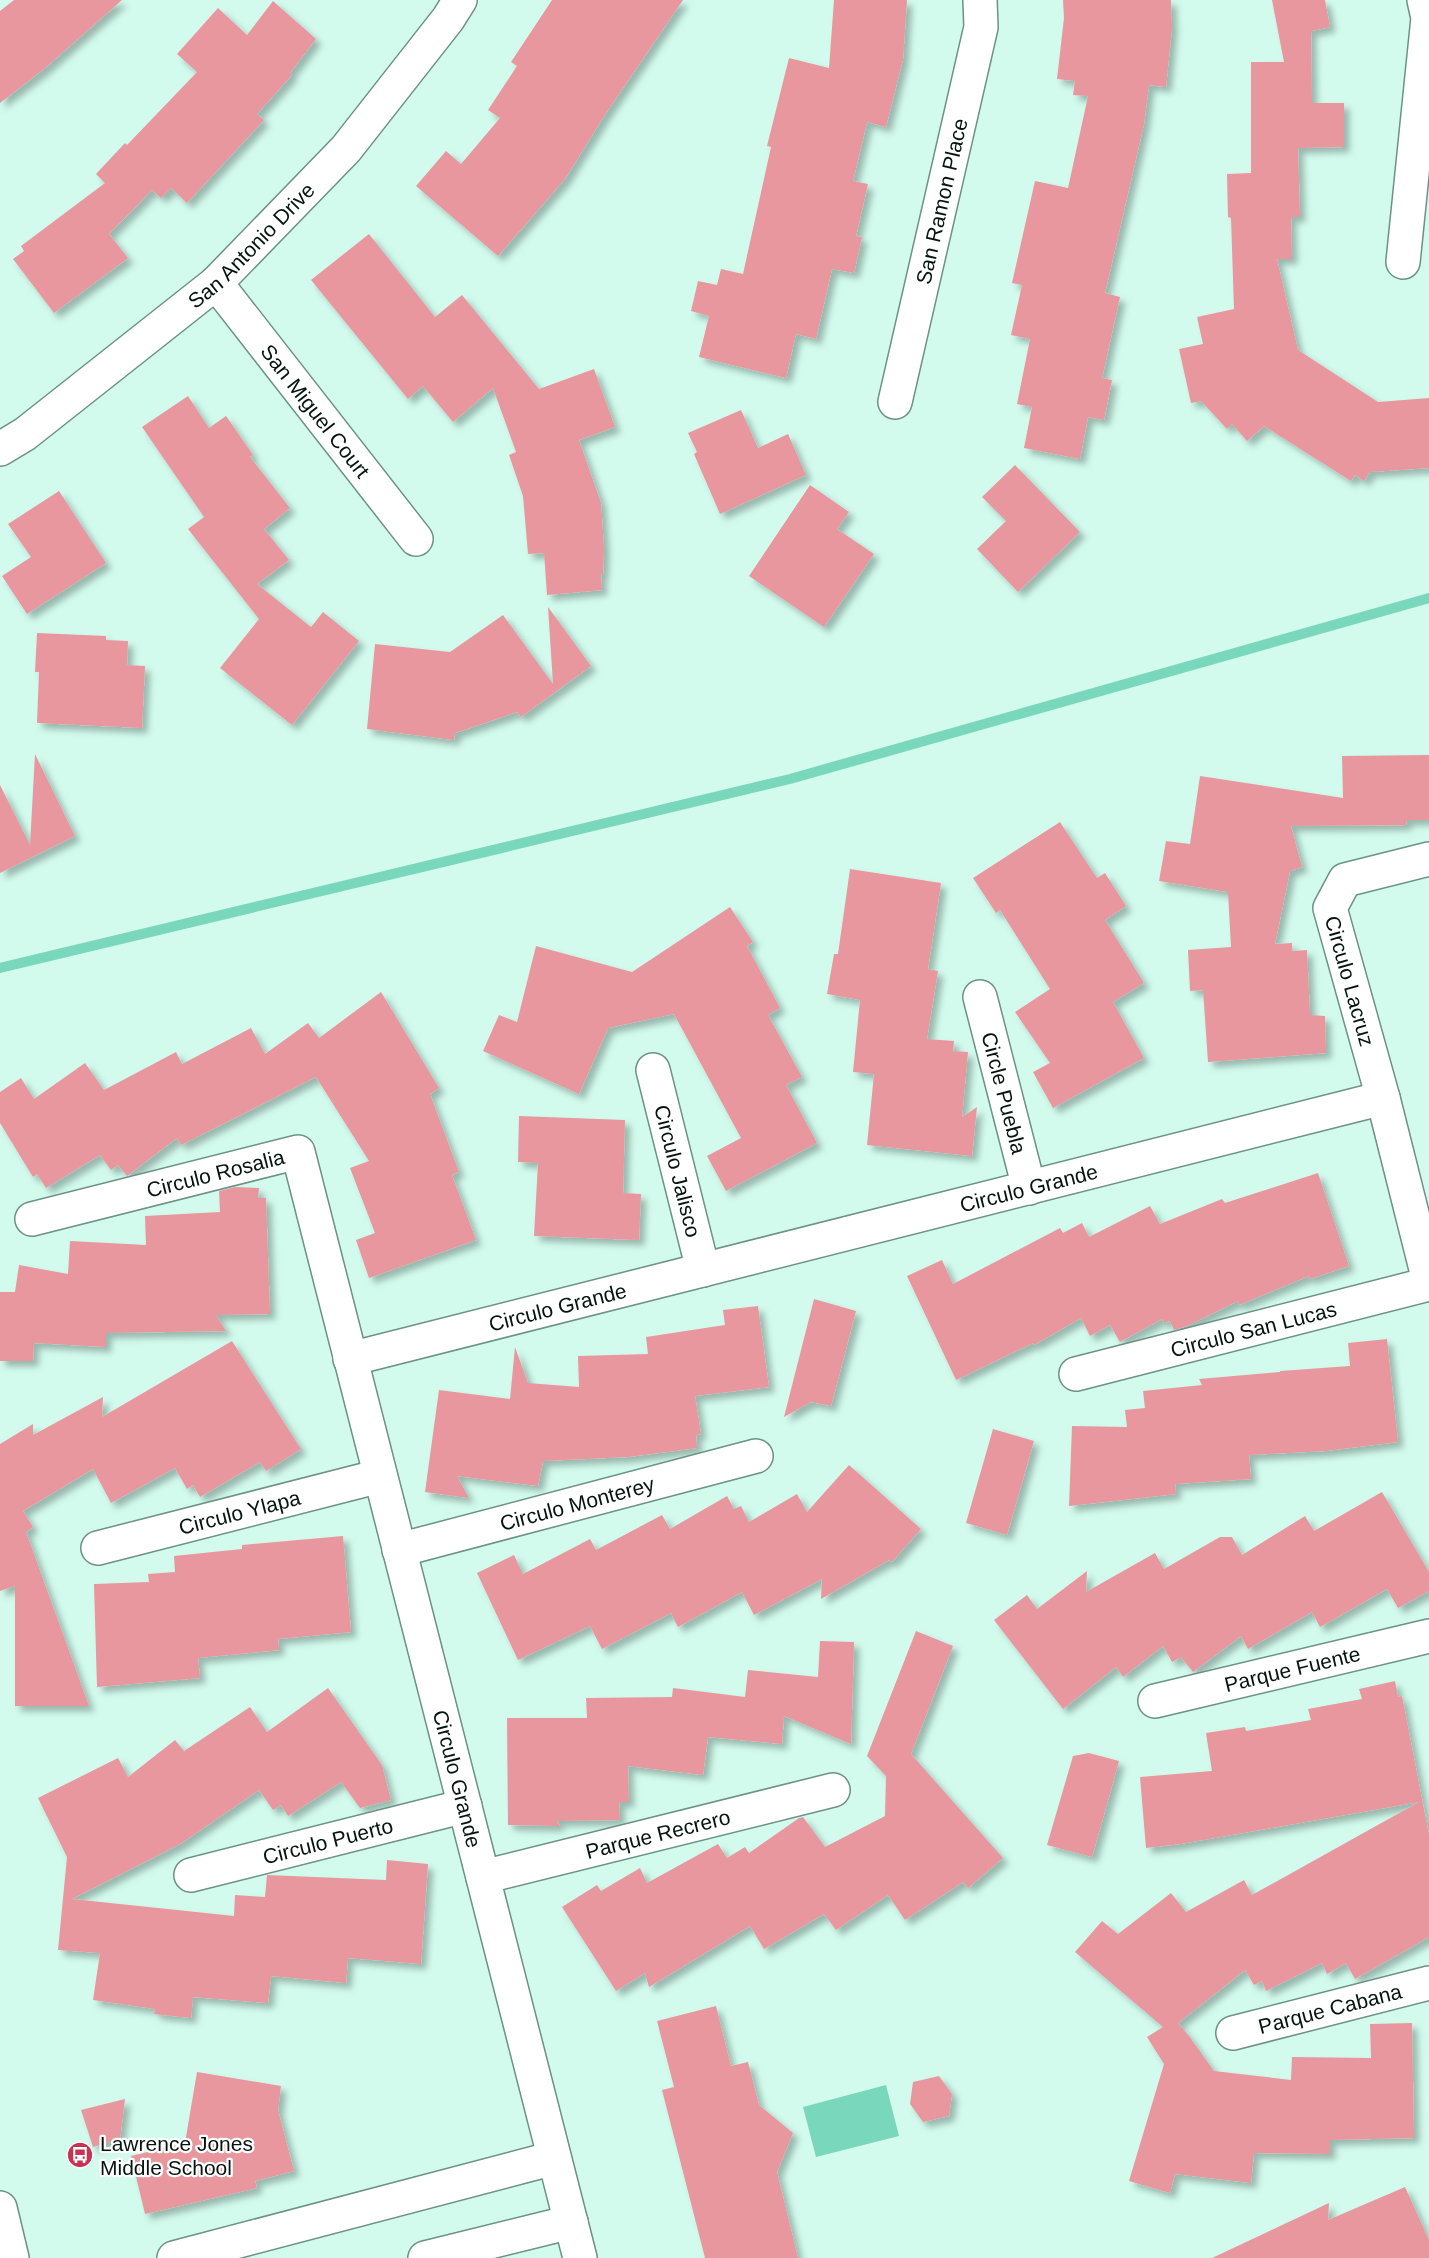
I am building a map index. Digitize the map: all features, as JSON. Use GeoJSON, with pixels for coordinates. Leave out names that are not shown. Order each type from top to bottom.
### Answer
{"type":"FeatureCollection","features":[{"type":"Feature","properties":{"kind":"street","name":"San Antonio Drive"},"geometry":{"type":"LineString","coordinates":[[0,450],[25,434],[216,283],[346,149],[460,0]]}},
{"type":"Feature","properties":{"kind":"street","name":"San Ramon Place"},"geometry":{"type":"LineString","coordinates":[[895,402],[979,37],[980,0]]}},
{"type":"Feature","properties":{"kind":"street"},"geometry":{"type":"LineString","coordinates":[[1403,262],[1428,18],[1424,0]]}},
{"type":"Feature","properties":{"kind":"street","name":"San Miguel Court"},"geometry":{"type":"LineString","coordinates":[[216,283],[416,539]]}},
{"type":"Feature","properties":{"kind":"street","name":"Circulo Lacruz"},"geometry":{"type":"LineString","coordinates":[[1383,1098],[1330,908],[1346,880],[1429,859]]}},
{"type":"Feature","properties":{"kind":"street","name":"Circle Puebla"},"geometry":{"type":"LineString","coordinates":[[980,997],[1029,1188]]}},
{"type":"Feature","properties":{"kind":"street","name":"Circulo Jalisco"},"geometry":{"type":"LineString","coordinates":[[653,1070],[703,1270]]}},
{"type":"Feature","properties":{"kind":"street"},"geometry":{"type":"LineString","coordinates":[[1383,1098],[1421,1214],[1429,1282]]}},
{"type":"Feature","properties":{"kind":"street","name":"Circulo Grande"},"geometry":{"type":"LineString","coordinates":[[580,2258],[350,1359],[1383,1098]]}},
{"type":"Feature","properties":{"kind":"street","name":"Circulo Rosalia"},"geometry":{"type":"LineString","coordinates":[[32,1219],[298,1152],[350,1359]]}},
{"type":"Feature","properties":{"kind":"street","name":"Circulo San Lucas"},"geometry":{"type":"LineString","coordinates":[[1076,1374],[1429,1282]]}},
{"type":"Feature","properties":{"kind":"street","name":"Circulo Monterey"},"geometry":{"type":"LineString","coordinates":[[399,1550],[756,1455]]}},
{"type":"Feature","properties":{"kind":"street","name":"Circulo Ylapa"},"geometry":{"type":"LineString","coordinates":[[98,1548],[380,1476]]}},
{"type":"Feature","properties":{"kind":"street","name":"Parque Fuente"},"geometry":{"type":"LineString","coordinates":[[1155,1701],[1429,1636]]}},
{"type":"Feature","properties":{"kind":"street","name":"Parque Recrero"},"geometry":{"type":"LineString","coordinates":[[483,1876],[833,1790]]}},
{"type":"Feature","properties":{"kind":"street","name":"Circulo Puerto"},"geometry":{"type":"LineString","coordinates":[[191,1875],[465,1806]]}},
{"type":"Feature","properties":{"kind":"street","name":"Parque Cabana"},"geometry":{"type":"LineString","coordinates":[[1233,2034],[1429,1983]]}},
{"type":"Feature","properties":{"kind":"street"},"geometry":{"type":"LineString","coordinates":[[174,2258],[554,2158]]}},
{"type":"Feature","properties":{"kind":"street"},"geometry":{"type":"LineString","coordinates":[[0,2208],[12,2258]]}},
{"type":"Feature","properties":{"kind":"street"},"geometry":{"type":"LineString","coordinates":[[425,2258],[571,2222]]}},
{"type":"Feature","properties":{"kind":"shaded area"},"geometry":{"type":"Polygon","coordinates":[[[886,2085],[899,2136],[816,2157],[803,2107],[886,2085]]]}},
{"type":"Feature","properties":{"kind":"building"},"geometry":{"type":"Polygon","coordinates":[[[14,0],[122,0],[44,69],[0,103],[0,11],[14,0]]]}},
{"type":"Feature","properties":{"kind":"building"},"geometry":{"type":"Polygon","coordinates":[[[552,0],[683,0],[606,113],[565,179],[498,256],[416,186],[446,151],[461,164],[500,118],[488,110],[517,66],[511,62],[552,0]]]}},
{"type":"Feature","properties":{"kind":"building"},"geometry":{"type":"Polygon","coordinates":[[[834,0],[907,0],[903,59],[886,127],[867,122],[853,181],[868,184],[856,236],[862,237],[854,273],[832,269],[816,339],[796,334],[786,378],[699,357],[709,316],[691,311],[698,281],[717,285],[721,269],[743,274],[771,147],[767,146],[789,58],[829,68],[834,0]]]}},
{"type":"Feature","properties":{"kind":"building"},"geometry":{"type":"Polygon","coordinates":[[[1063,0],[1171,0],[1172,28],[1166,87],[1149,85],[1144,124],[1105,293],[1120,297],[1102,378],[1112,380],[1104,420],[1088,417],[1080,459],[1024,448],[1032,407],[1017,404],[1030,339],[1011,335],[1022,285],[1012,283],[1035,181],[1068,188],[1088,96],[1073,95],[1075,81],[1057,79],[1064,18],[1063,0]]]}},
{"type":"Feature","properties":{"kind":"building"},"geometry":{"type":"Polygon","coordinates":[[[1272,0],[1325,0],[1330,27],[1311,31],[1312,103],[1344,103],[1344,147],[1298,148],[1300,217],[1291,217],[1292,259],[1277,259],[1298,350],[1378,402],[1429,398],[1429,468],[1370,472],[1364,481],[1355,475],[1351,481],[1264,426],[1247,441],[1232,424],[1227,429],[1201,401],[1191,403],[1179,349],[1203,344],[1197,317],[1234,309],[1227,174],[1251,173],[1251,62],[1284,62],[1272,0]]]}},
{"type":"Feature","properties":{"kind":"building"},"geometry":{"type":"Polygon","coordinates":[[[273,1],[316,39],[290,73],[292,75],[257,114],[264,120],[187,203],[171,188],[161,198],[152,190],[109,234],[128,258],[54,313],[13,259],[24,251],[21,246],[105,183],[96,174],[197,72],[177,54],[218,8],[247,35],[273,1]]]}},
{"type":"Feature","properties":{"kind":"building"},"geometry":{"type":"Polygon","coordinates":[[[369,234],[435,317],[462,295],[539,389],[594,369],[615,427],[579,440],[601,503],[604,549],[602,590],[547,595],[544,553],[528,554],[523,496],[509,455],[516,452],[493,388],[453,422],[423,386],[408,399],[311,280],[369,234]]]}},
{"type":"Feature","properties":{"kind":"building"},"geometry":{"type":"Polygon","coordinates":[[[188,396],[209,428],[226,416],[253,455],[250,457],[290,508],[264,529],[289,560],[257,584],[311,627],[323,612],[359,641],[292,725],[220,668],[259,619],[188,529],[204,517],[142,427],[188,396]]]}},
{"type":"Feature","properties":{"kind":"building"},"geometry":{"type":"Polygon","coordinates":[[[741,410],[758,448],[788,434],[806,475],[720,514],[694,454],[697,452],[688,433],[741,410]]]}},
{"type":"Feature","properties":{"kind":"building"},"geometry":{"type":"Polygon","coordinates":[[[1015,465],[1080,532],[1018,592],[977,549],[1006,521],[982,497],[1015,465]]]}},
{"type":"Feature","properties":{"kind":"building"},"geometry":{"type":"Polygon","coordinates":[[[810,485],[849,512],[837,529],[874,554],[824,627],[749,576],[810,485]]]}},
{"type":"Feature","properties":{"kind":"building"},"geometry":{"type":"Polygon","coordinates":[[[59,491],[106,563],[27,614],[2,576],[31,557],[8,524],[59,491]]]}},
{"type":"Feature","properties":{"kind":"building"},"geometry":{"type":"Polygon","coordinates":[[[548,607],[591,666],[521,717],[517,712],[455,733],[454,740],[367,729],[375,644],[450,652],[503,615],[553,684],[548,607]]]}},
{"type":"Feature","properties":{"kind":"building"},"geometry":{"type":"Polygon","coordinates":[[[37,633],[106,636],[106,640],[128,641],[127,665],[145,666],[142,728],[37,723],[39,672],[35,672],[37,633]]]}},
{"type":"Feature","properties":{"kind":"building"},"geometry":{"type":"Polygon","coordinates":[[[35,754],[75,836],[0,873],[0,785],[30,845],[35,754]]]}},
{"type":"Feature","properties":{"kind":"building"},"geometry":{"type":"Polygon","coordinates":[[[1429,755],[1429,820],[1407,820],[1406,825],[1291,826],[1302,867],[1290,871],[1275,944],[1292,943],[1292,951],[1307,950],[1310,1015],[1325,1016],[1326,1053],[1208,1062],[1203,990],[1190,991],[1188,950],[1231,947],[1228,892],[1159,881],[1166,841],[1190,844],[1200,776],[1343,798],[1342,756],[1429,755]]]}},
{"type":"Feature","properties":{"kind":"building"},"geometry":{"type":"Polygon","coordinates":[[[1060,822],[1097,878],[1105,873],[1126,906],[1105,920],[1144,983],[1113,1002],[1144,1058],[1053,1108],[1033,1072],[1050,1063],[1015,1012],[1050,989],[1000,910],[996,913],[973,878],[1060,822]]]}},
{"type":"Feature","properties":{"kind":"building"},"geometry":{"type":"Polygon","coordinates":[[[850,869],[941,883],[928,969],[938,971],[927,1039],[954,1041],[953,1051],[968,1052],[962,1117],[977,1107],[972,1156],[867,1145],[874,1074],[853,1072],[860,1000],[827,994],[834,954],[838,954],[850,869]]]}},
{"type":"Feature","properties":{"kind":"building"},"geometry":{"type":"Polygon","coordinates":[[[730,907],[753,942],[747,946],[780,1008],[768,1015],[802,1077],[786,1085],[817,1143],[726,1191],[707,1156],[741,1138],[674,1014],[608,1028],[579,1094],[483,1051],[499,1015],[517,1022],[536,946],[632,972],[730,907]]]}},
{"type":"Feature","properties":{"kind":"building"},"geometry":{"type":"Polygon","coordinates":[[[381,992],[439,1088],[430,1094],[459,1172],[452,1175],[476,1240],[369,1278],[356,1240],[375,1233],[350,1168],[369,1161],[316,1077],[181,1145],[177,1138],[127,1176],[118,1165],[111,1170],[100,1155],[46,1188],[37,1174],[33,1177],[0,1123],[0,1092],[21,1078],[34,1099],[85,1063],[104,1090],[176,1052],[182,1064],[251,1028],[265,1054],[308,1023],[319,1038],[381,992]]]}},
{"type":"Feature","properties":{"kind":"building"},"geometry":{"type":"Polygon","coordinates":[[[519,1116],[625,1120],[623,1193],[641,1194],[639,1240],[534,1236],[538,1163],[518,1162],[519,1116]]]}},
{"type":"Feature","properties":{"kind":"building"},"geometry":{"type":"Polygon","coordinates":[[[1318,1173],[1349,1266],[1310,1279],[1309,1276],[1239,1305],[1238,1301],[1174,1330],[1170,1321],[1164,1323],[1162,1319],[1120,1342],[1110,1325],[1090,1336],[1081,1318],[1034,1345],[1033,1343],[956,1380],[907,1276],[942,1260],[953,1284],[1060,1228],[1063,1233],[1082,1223],[1089,1237],[1150,1206],[1160,1224],[1222,1199],[1225,1203],[1318,1173]]]}},
{"type":"Feature","properties":{"kind":"building"},"geometry":{"type":"Polygon","coordinates":[[[235,1187],[259,1188],[258,1198],[266,1198],[270,1314],[216,1315],[226,1331],[106,1333],[106,1347],[34,1343],[33,1361],[0,1361],[0,1292],[15,1292],[19,1265],[68,1274],[70,1241],[146,1245],[145,1216],[220,1212],[219,1191],[235,1187]]]}},
{"type":"Feature","properties":{"kind":"building"},"geometry":{"type":"Polygon","coordinates":[[[814,1299],[856,1311],[831,1406],[811,1402],[784,1417],[814,1299]]]}},
{"type":"Feature","properties":{"kind":"building"},"geometry":{"type":"Polygon","coordinates":[[[758,1306],[769,1387],[695,1396],[701,1434],[696,1435],[697,1448],[628,1457],[543,1461],[538,1486],[457,1476],[469,1498],[425,1492],[439,1390],[510,1399],[515,1347],[528,1383],[579,1387],[578,1356],[648,1354],[646,1337],[725,1325],[723,1310],[758,1306]]]}},
{"type":"Feature","properties":{"kind":"building"},"geometry":{"type":"Polygon","coordinates":[[[1387,1339],[1398,1442],[1325,1451],[1249,1455],[1251,1479],[1175,1484],[1176,1494],[1069,1506],[1072,1426],[1127,1427],[1125,1410],[1145,1408],[1143,1391],[1202,1385],[1199,1379],[1350,1366],[1348,1343],[1387,1339]]]}},
{"type":"Feature","properties":{"kind":"building"},"geometry":{"type":"Polygon","coordinates":[[[232,1341],[301,1449],[266,1471],[260,1462],[200,1497],[193,1485],[187,1489],[175,1468],[111,1503],[93,1469],[23,1511],[33,1527],[26,1532],[89,1706],[15,1706],[15,1586],[0,1591],[0,1444],[33,1424],[33,1435],[103,1397],[102,1417],[232,1341]]]}},
{"type":"Feature","properties":{"kind":"building"},"geometry":{"type":"Polygon","coordinates":[[[993,1429],[1034,1441],[1007,1535],[966,1523],[993,1429]]]}},
{"type":"Feature","properties":{"kind":"building"},"geometry":{"type":"Polygon","coordinates":[[[849,1465],[921,1529],[892,1562],[889,1560],[821,1599],[822,1579],[754,1615],[742,1592],[678,1627],[671,1613],[602,1649],[590,1626],[518,1660],[477,1573],[514,1555],[523,1574],[590,1539],[596,1550],[662,1515],[670,1529],[727,1496],[734,1509],[741,1506],[749,1522],[797,1494],[807,1512],[849,1465]]]}},
{"type":"Feature","properties":{"kind":"building"},"geometry":{"type":"Polygon","coordinates":[[[1382,1492],[1429,1572],[1429,1591],[1398,1608],[1387,1589],[1320,1627],[1312,1612],[1248,1649],[1241,1636],[1193,1672],[1181,1657],[1172,1662],[1163,1646],[1123,1677],[1116,1667],[1063,1709],[994,1620],[1027,1595],[1037,1609],[1087,1571],[1086,1592],[1155,1553],[1164,1569],[1220,1537],[1232,1537],[1242,1555],[1305,1516],[1314,1531],[1382,1492]]]}},
{"type":"Feature","properties":{"kind":"building"},"geometry":{"type":"Polygon","coordinates":[[[343,1536],[351,1632],[278,1639],[279,1650],[198,1658],[200,1678],[97,1687],[94,1584],[149,1582],[148,1574],[175,1572],[174,1556],[242,1549],[242,1545],[343,1536]]]}},
{"type":"Feature","properties":{"kind":"building"},"geometry":{"type":"Polygon","coordinates":[[[916,1631],[953,1646],[911,1754],[1003,1858],[968,1888],[963,1882],[905,1920],[888,1895],[836,1930],[824,1914],[764,1949],[750,1926],[649,1987],[645,1973],[616,1991],[562,1907],[597,1885],[601,1891],[640,1868],[647,1883],[718,1844],[727,1858],[745,1847],[749,1853],[799,1818],[803,1817],[825,1847],[885,1816],[886,1776],[867,1756],[916,1631]]]}},
{"type":"Feature","properties":{"kind":"building"},"geometry":{"type":"Polygon","coordinates":[[[820,1641],[854,1642],[851,1744],[784,1716],[782,1744],[708,1737],[703,1775],[628,1766],[629,1802],[619,1802],[620,1820],[557,1821],[560,1826],[508,1825],[507,1718],[587,1718],[586,1698],[672,1697],[673,1688],[745,1697],[748,1670],[818,1677],[820,1641]]]}},
{"type":"Feature","properties":{"kind":"building"},"geometry":{"type":"Polygon","coordinates":[[[1395,1681],[1398,1697],[1402,1696],[1429,1835],[1429,1937],[1355,1979],[1346,1963],[1327,1974],[1322,1963],[1266,1991],[1262,1981],[1254,1985],[1245,1970],[1178,2023],[1214,2071],[1291,2080],[1292,2057],[1371,2058],[1370,2024],[1412,2023],[1414,2138],[1330,2140],[1330,2154],[1254,2153],[1251,2183],[1175,2174],[1170,2193],[1129,2181],[1164,2064],[1147,2037],[1163,2027],[1075,1952],[1102,1921],[1118,1934],[1171,1893],[1186,1912],[1244,1880],[1252,1895],[1419,1802],[1146,1848],[1140,1777],[1212,1771],[1206,1733],[1245,1727],[1246,1731],[1311,1720],[1308,1709],[1362,1699],[1359,1689],[1395,1681]]]}},
{"type":"Feature","properties":{"kind":"building"},"geometry":{"type":"Polygon","coordinates":[[[328,1688],[382,1765],[391,1800],[360,1808],[341,1782],[288,1816],[281,1805],[273,1810],[259,1790],[180,1844],[72,1899],[234,1916],[235,1895],[265,1897],[267,1875],[386,1880],[387,1860],[428,1864],[421,1964],[348,1958],[346,1983],[271,1976],[268,2003],[193,1997],[191,2018],[154,2014],[155,2009],[93,2000],[100,1953],[58,1950],[67,1857],[38,1798],[118,1758],[128,1777],[175,1740],[184,1751],[250,1707],[267,1732],[328,1688]]]}},
{"type":"Feature","properties":{"kind":"building"},"geometry":{"type":"Polygon","coordinates":[[[1089,1753],[1119,1761],[1092,1857],[1047,1845],[1073,1756],[1089,1753]]]}},
{"type":"Feature","properties":{"kind":"building"},"geometry":{"type":"Polygon","coordinates":[[[716,2006],[731,2066],[748,2062],[759,2105],[793,2133],[777,2172],[798,2258],[705,2258],[662,2090],[674,2087],[657,2021],[716,2006]]]}},
{"type":"Feature","properties":{"kind":"building"},"geometry":{"type":"Polygon","coordinates":[[[197,2072],[281,2086],[278,2110],[294,2171],[255,2181],[257,2188],[145,2214],[131,2156],[185,2143],[197,2072]]]}},
{"type":"Feature","properties":{"kind":"building"},"geometry":{"type":"Polygon","coordinates":[[[939,2076],[952,2094],[949,2116],[923,2122],[910,2104],[913,2082],[939,2076]]]}},
{"type":"Feature","properties":{"kind":"building"},"geometry":{"type":"Polygon","coordinates":[[[125,2099],[120,2139],[93,2147],[81,2110],[125,2099]]]}},
{"type":"Feature","properties":{"kind":"building"},"geometry":{"type":"Polygon","coordinates":[[[1405,2187],[1429,2240],[1429,2258],[1212,2258],[1329,2203],[1328,2220],[1405,2187]]]}},
{"type":"Feature","properties":{"kind":"waterway"},"geometry":{"type":"LineString","coordinates":[[0,968],[790,779],[1429,598]]}},
{"type":"Feature","properties":{"kind":"place","name":"Lawrence Jones Middle School"},"geometry":{"type":"Point","coordinates":[80,2155]}}]}
